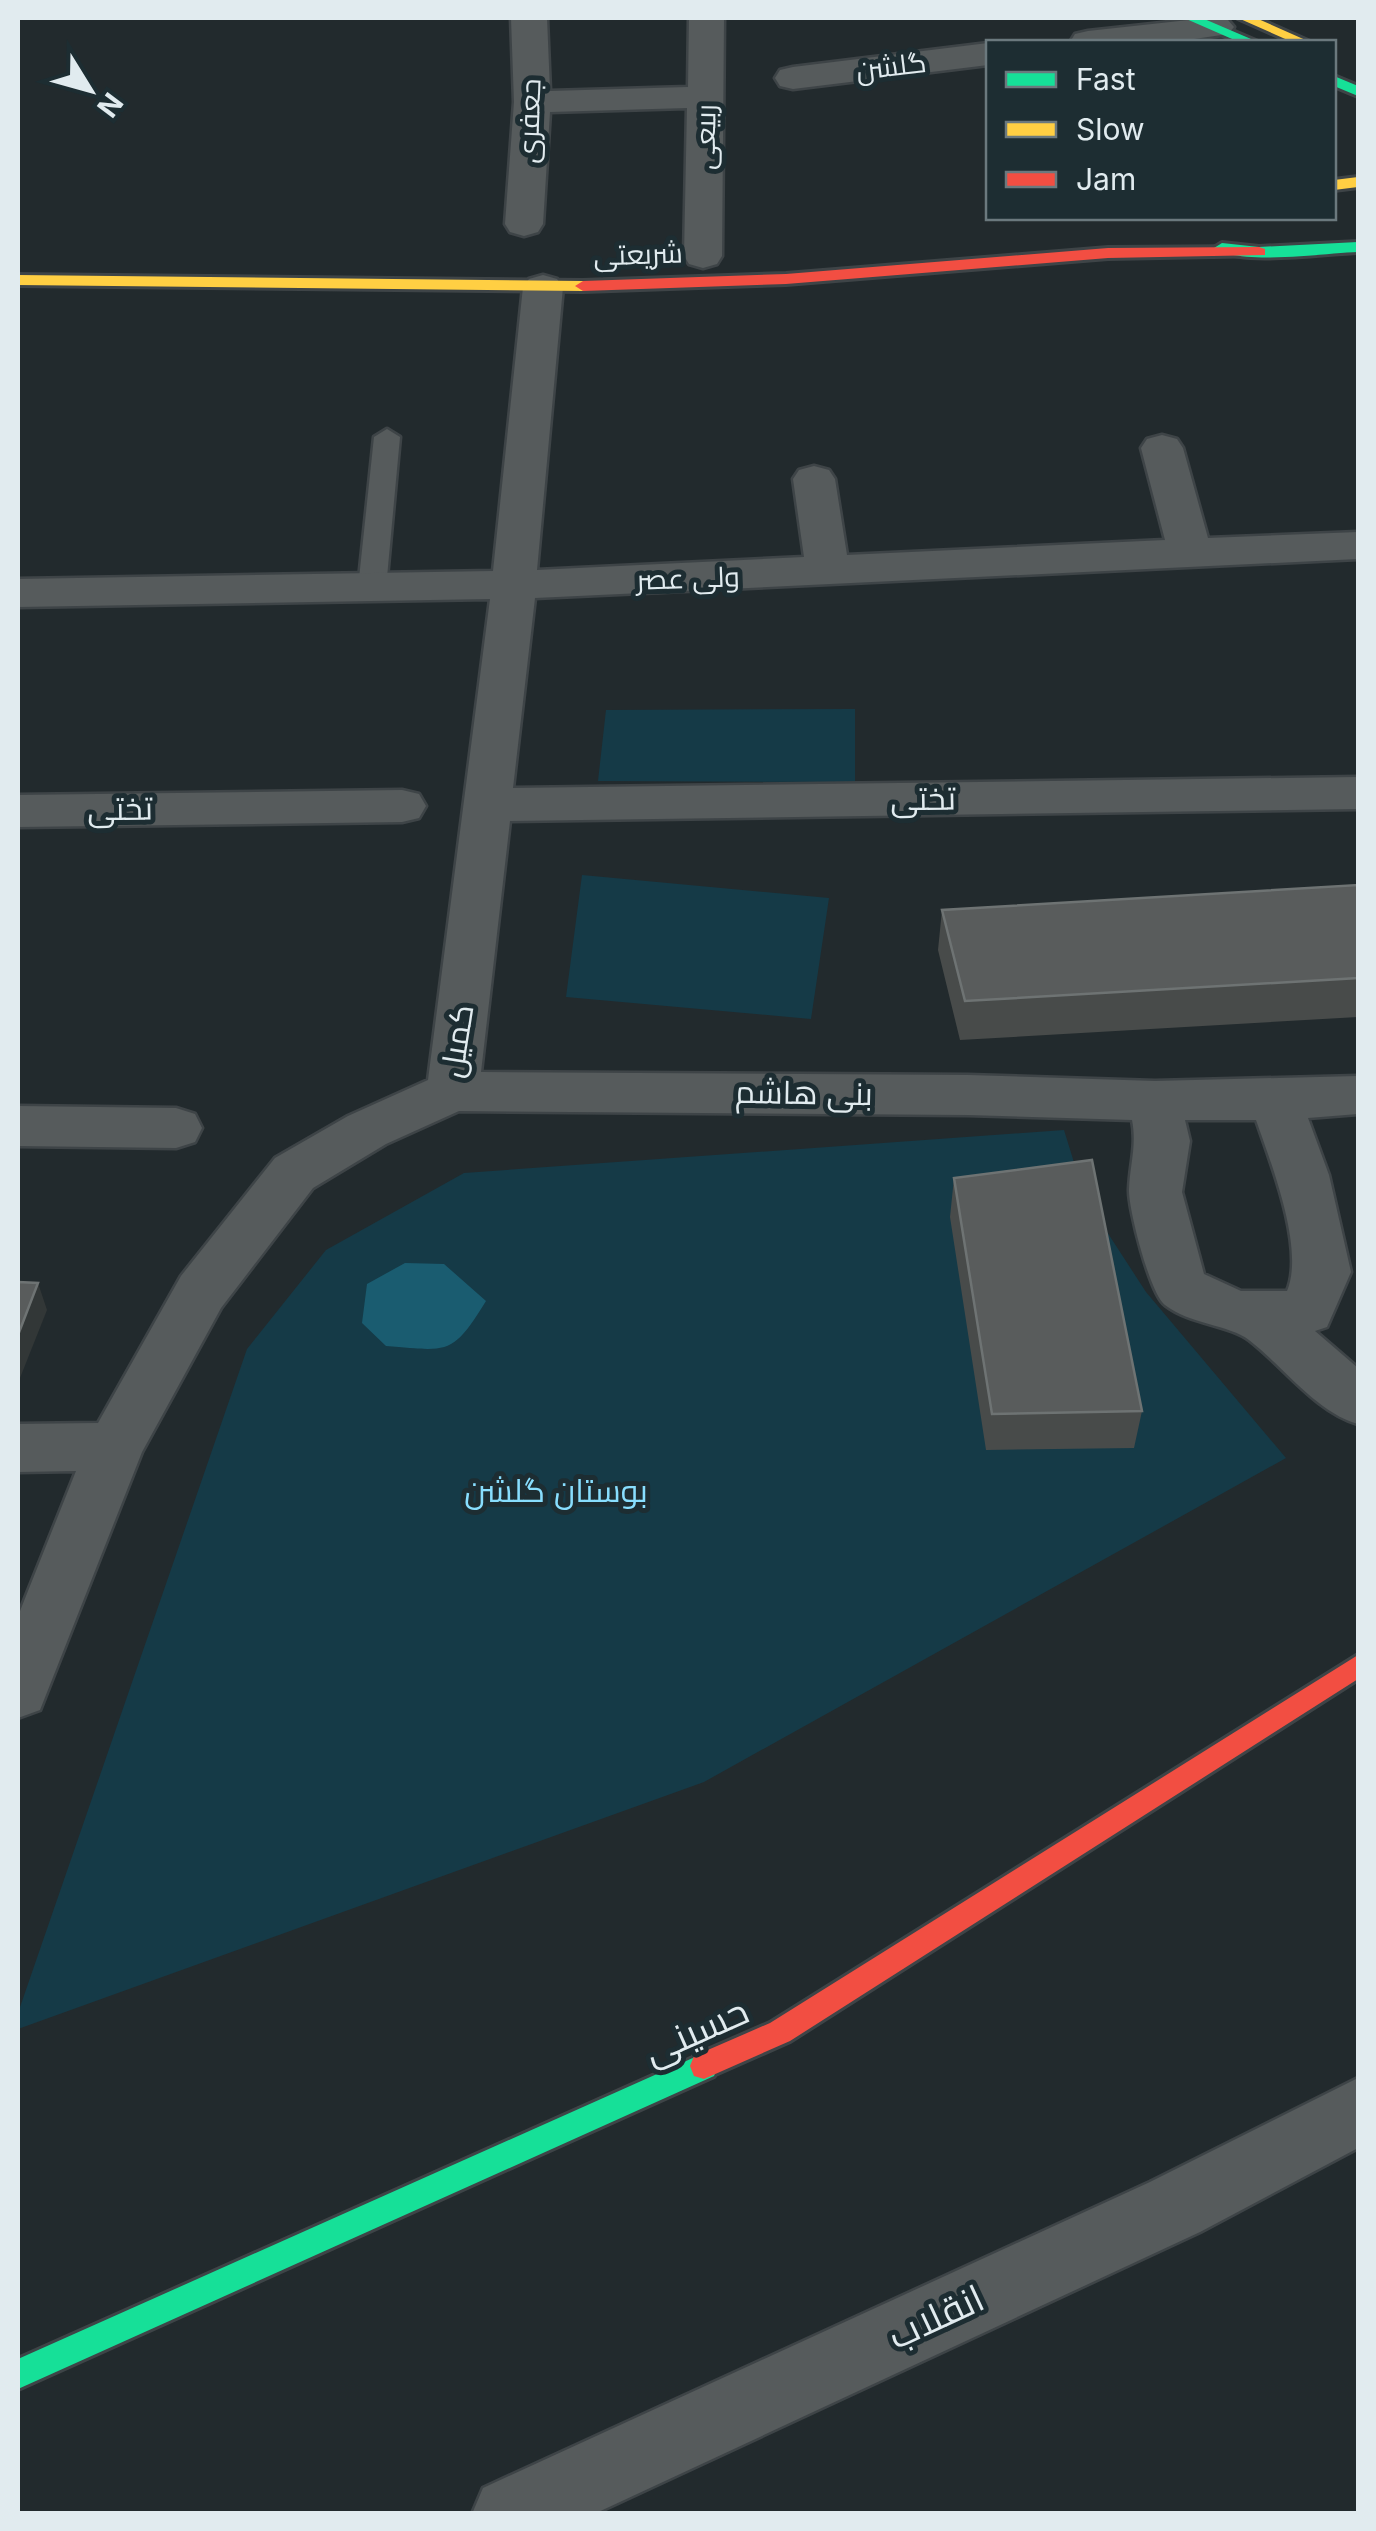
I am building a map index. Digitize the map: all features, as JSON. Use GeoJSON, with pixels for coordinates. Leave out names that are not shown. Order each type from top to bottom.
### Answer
{"type":"FeatureCollection","features":[{"type":"Feature","properties":{"kind":"main road"},"geometry":{"type":"LineString","coordinates":[[1237,25],[1295,40]]}},
{"type":"Feature","properties":{"kind":"main road"},"geometry":{"type":"LineString","coordinates":[[1185,231],[1200,241],[1223,248],[1259,252],[1358,246]]}},
{"type":"Feature","properties":{"kind":"main road","name":"شریعتی"},"geometry":{"type":"LineString","coordinates":[[18,280],[543,287],[786,279],[1108,253],[1259,252]]}},
{"type":"Feature","properties":{"kind":"main road","name":"حسینی"},"geometry":{"type":"LineString","coordinates":[[18,2374],[780,2032],[1358,1666]]}},
{"type":"Feature","properties":{"kind":"street","name":"جعفری"},"geometry":{"type":"LineString","coordinates":[[524,224],[532,102],[530,18]]}},
{"type":"Feature","properties":{"kind":"street","name":"ربیعی"},"geometry":{"type":"LineString","coordinates":[[703,256],[706,18]]}},
{"type":"Feature","properties":{"kind":"street"},"geometry":{"type":"LineString","coordinates":[[1106,40],[1237,25]]}},
{"type":"Feature","properties":{"kind":"street","name":"گلشن"},"geometry":{"type":"LineString","coordinates":[[793,78],[986,54]]}},
{"type":"Feature","properties":{"kind":"street"},"geometry":{"type":"LineString","coordinates":[[532,102],[705,97]]}},
{"type":"Feature","properties":{"kind":"street","name":"کمیل"},"geometry":{"type":"LineString","coordinates":[[18,1691],[115,1448],[201,1292],[294,1173],[367,1130],[453,1090],[514,585],[543,287]]}},
{"type":"Feature","properties":{"kind":"street"},"geometry":{"type":"LineString","coordinates":[[1162,448],[1190,552]]}},
{"type":"Feature","properties":{"kind":"street"},"geometry":{"type":"LineString","coordinates":[[814,479],[828,573]]}},
{"type":"Feature","properties":{"kind":"street","name":"ولی عصر"},"geometry":{"type":"LineString","coordinates":[[18,593],[514,585],[1358,545]]}},
{"type":"Feature","properties":{"kind":"street","name":"تختی"},"geometry":{"type":"LineString","coordinates":[[488,805],[1358,793]]}},
{"type":"Feature","properties":{"kind":"street","name":"تختی"},"geometry":{"type":"LineString","coordinates":[[18,811],[402,806]]}},
{"type":"Feature","properties":{"kind":"street","name":"بنی هاشم"},"geometry":{"type":"LineString","coordinates":[[453,1090],[1275,1100]]}},
{"type":"Feature","properties":{"kind":"street"},"geometry":{"type":"LineString","coordinates":[[1155,1101],[1163,1141],[1155,1192],[1180,1288],[1208,1306],[1262,1318],[1307,1312],[1323,1272],[1302,1174],[1275,1100],[1358,1095]]}},
{"type":"Feature","properties":{"kind":"street"},"geometry":{"type":"LineString","coordinates":[[18,1126],[176,1128]]}},
{"type":"Feature","properties":{"kind":"street"},"geometry":{"type":"LineString","coordinates":[[1262,1318],[1358,1401]]}},
{"type":"Feature","properties":{"kind":"street"},"geometry":{"type":"LineString","coordinates":[[18,1448],[115,1448]]}},
{"type":"Feature","properties":{"kind":"street","name":"انقلاب"},"geometry":{"type":"LineString","coordinates":[[509,2514],[1176,2207],[1358,2112]]}},
{"type":"Feature","properties":{"kind":"lane"},"geometry":{"type":"LineString","coordinates":[[372,588],[387,437]]}},
{"type":"Feature","properties":{"kind":"green space"},"geometry":{"type":"Polygon","coordinates":[[[855,709],[855,782],[598,781],[606,710],[855,709]]]}},
{"type":"Feature","properties":{"kind":"green space"},"geometry":{"type":"Polygon","coordinates":[[[582,875],[829,898],[811,1019],[566,997],[582,875]]]}},
{"type":"Feature","properties":{"kind":"green space","name":"بوستان گلشن"},"geometry":{"type":"Polygon","coordinates":[[[1064,1130],[1085,1198],[1146,1292],[1286,1458],[704,1782],[18,2029],[18,2013],[247,1349],[326,1250],[464,1173],[1064,1130]]]}},
{"type":"Feature","properties":{"kind":"shaded area"},"geometry":{"type":"Polygon","coordinates":[[[405,1263],[444,1264],[486,1301],[456,1341],[423,1349],[386,1346],[362,1323],[367,1284],[405,1263]]]}},
{"type":"Feature","properties":{"kind":"building"},"geometry":{"type":"Polygon","coordinates":[[[1358,885],[1358,978],[965,1001],[942,910],[1358,885]]]}},
{"type":"Feature","properties":{"kind":"building"},"geometry":{"type":"Polygon","coordinates":[[[1092,1160],[1142,1411],[992,1414],[954,1178],[1092,1160]]]}},
{"type":"Feature","properties":{"kind":"building"},"geometry":{"type":"Polygon","coordinates":[[[18,1282],[38,1283],[18,1335],[18,1282]]]}},
{"type":"Feature","properties":{"kind":"traffic: fast"},"geometry":{"type":"LineString","coordinates":[[1191,18],[1246,40]]}},
{"type":"Feature","properties":{"kind":"traffic: fast"},"geometry":{"type":"LineString","coordinates":[[1336,81],[1358,92]]}},
{"type":"Feature","properties":{"kind":"traffic: fast"},"geometry":{"type":"LineString","coordinates":[[1222,248],[1259,252],[1358,247]]}},
{"type":"Feature","properties":{"kind":"traffic: fast"},"geometry":{"type":"LineString","coordinates":[[18,2374],[704,2066]]}},
{"type":"Feature","properties":{"kind":"traffic: slow"},"geometry":{"type":"LineString","coordinates":[[1245,18],[1298,40]]}},
{"type":"Feature","properties":{"kind":"traffic: slow"},"geometry":{"type":"LineString","coordinates":[[1336,185],[1358,182]]}},
{"type":"Feature","properties":{"kind":"traffic: slow"},"geometry":{"type":"LineString","coordinates":[[18,280],[583,286]]}},
{"type":"Feature","properties":{"kind":"traffic: jam"},"geometry":{"type":"LineString","coordinates":[[583,286],[786,279],[1108,253],[1259,252]]}},
{"type":"Feature","properties":{"kind":"traffic: jam"},"geometry":{"type":"LineString","coordinates":[[704,2066],[780,2032],[1358,1666]]}}]}
